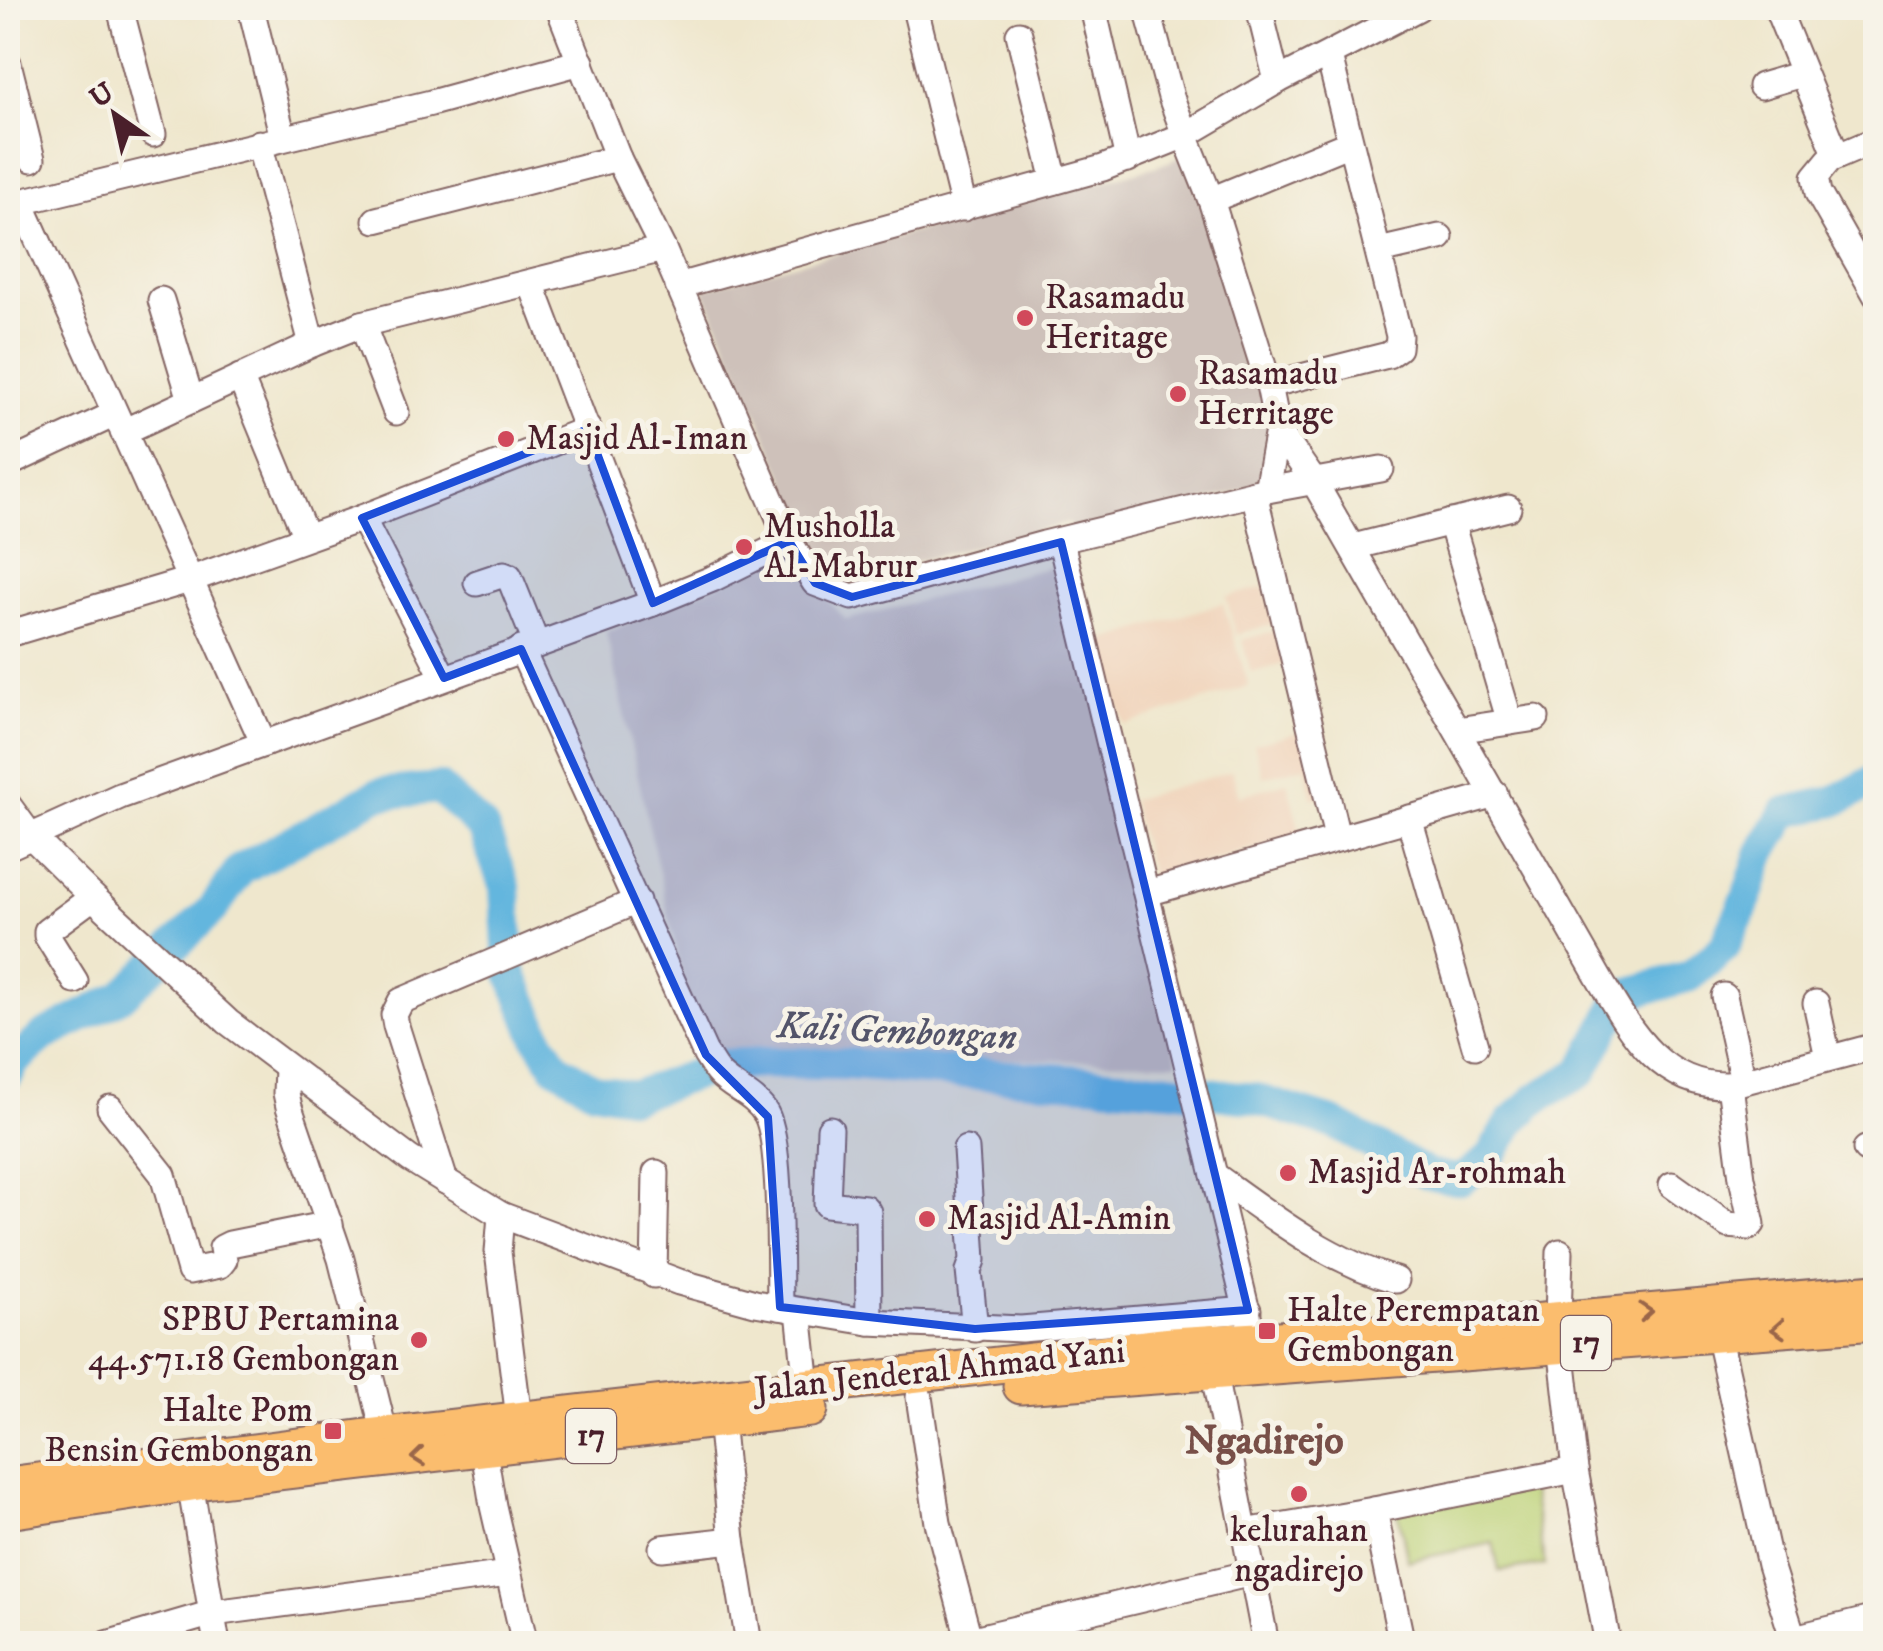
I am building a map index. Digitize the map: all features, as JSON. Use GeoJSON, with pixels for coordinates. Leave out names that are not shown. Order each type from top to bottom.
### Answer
{"type":"FeatureCollection","features":[{"type":"Feature","properties":{"kind":"highway","name":"Jalan Jenderal Ahmad Yani"},"geometry":{"type":"LineString","coordinates":[[1560,1332],[1876,1292]]}},
{"type":"Feature","properties":{"kind":"highway","name":"Jalan Jenderal Ahmad Yani"},"geometry":{"type":"LineString","coordinates":[[520,1432],[720,1419],[1050,1382],[1211,1357],[1252,1340],[1448,1329],[1718,1334],[1876,1322]]}},
{"type":"Feature","properties":{"kind":"highway","name":"Jalan Jenderal Ahmad Yani"},"geometry":{"type":"LineString","coordinates":[[8,1510],[808,1386],[1211,1357]]}},
{"type":"Feature","properties":{"kind":"highway","name":"Jalan Jenderal Ahmad Yani"},"geometry":{"type":"LineString","coordinates":[[8,1485],[385,1435],[482,1437]]}},
{"type":"Feature","properties":{"kind":"street"},"geometry":{"type":"LineString","coordinates":[[120,8],[153,134]]}},
{"type":"Feature","properties":{"kind":"street"},"geometry":{"type":"LineString","coordinates":[[251,8],[271,141],[312,344]]}},
{"type":"Feature","properties":{"kind":"street"},"geometry":{"type":"LineString","coordinates":[[559,8],[618,158],[663,250],[789,541],[815,583],[852,596],[1260,491],[1381,469]]}},
{"type":"Feature","properties":{"kind":"street"},"geometry":{"type":"LineString","coordinates":[[916,8],[964,208]]}},
{"type":"Feature","properties":{"kind":"street"},"geometry":{"type":"LineString","coordinates":[[1093,8],[1128,159]]}},
{"type":"Feature","properties":{"kind":"street"},"geometry":{"type":"LineString","coordinates":[[1147,8],[1171,97],[1211,200],[1269,385],[1278,430],[1314,480],[1640,1044],[1671,1071],[1712,1086],[1876,1046]]}},
{"type":"Feature","properties":{"kind":"street"},"geometry":{"type":"LineString","coordinates":[[1259,8],[1277,81]]}},
{"type":"Feature","properties":{"kind":"street"},"geometry":{"type":"LineString","coordinates":[[678,286],[1128,159],[1185,134],[1418,8]]}},
{"type":"Feature","properties":{"kind":"street"},"geometry":{"type":"LineString","coordinates":[[1776,8],[1837,156]]}},
{"type":"Feature","properties":{"kind":"street"},"geometry":{"type":"LineString","coordinates":[[1019,34],[1055,181]]}},
{"type":"Feature","properties":{"kind":"street"},"geometry":{"type":"LineString","coordinates":[[1269,385],[1388,356],[1398,348],[1399,336],[1379,250],[1328,56]]}},
{"type":"Feature","properties":{"kind":"street"},"geometry":{"type":"LineString","coordinates":[[8,62],[32,159]]}},
{"type":"Feature","properties":{"kind":"street"},"geometry":{"type":"LineString","coordinates":[[264,744],[119,423],[14,203],[580,62]]}},
{"type":"Feature","properties":{"kind":"street"},"geometry":{"type":"LineString","coordinates":[[1760,86],[1802,74]]}},
{"type":"Feature","properties":{"kind":"street"},"geometry":{"type":"LineString","coordinates":[[1876,140],[1820,166],[1815,184],[1876,295]]}},
{"type":"Feature","properties":{"kind":"street"},"geometry":{"type":"LineString","coordinates":[[1211,200],[1350,142]]}},
{"type":"Feature","properties":{"kind":"street"},"geometry":{"type":"LineString","coordinates":[[376,220],[618,158]]}},
{"type":"Feature","properties":{"kind":"street"},"geometry":{"type":"LineString","coordinates":[[1379,250],[1440,238]]}},
{"type":"Feature","properties":{"kind":"street"},"geometry":{"type":"LineString","coordinates":[[8,464],[191,400],[362,324],[663,250]]}},
{"type":"Feature","properties":{"kind":"street"},"geometry":{"type":"LineString","coordinates":[[530,283],[653,603]]}},
{"type":"Feature","properties":{"kind":"street"},"geometry":{"type":"LineString","coordinates":[[161,300],[191,400]]}},
{"type":"Feature","properties":{"kind":"street"},"geometry":{"type":"LineString","coordinates":[[362,324],[396,412]]}},
{"type":"Feature","properties":{"kind":"street"},"geometry":{"type":"LineString","coordinates":[[240,377],[306,538]]}},
{"type":"Feature","properties":{"kind":"street"},"geometry":{"type":"LineString","coordinates":[[8,634],[189,580],[362,518],[588,429]]}},
{"type":"Feature","properties":{"kind":"street"},"geometry":{"type":"LineString","coordinates":[[1278,430],[1260,491],[1337,837]]}},
{"type":"Feature","properties":{"kind":"street"},"geometry":{"type":"LineString","coordinates":[[1352,547],[1508,508]]}},
{"type":"Feature","properties":{"kind":"street"},"geometry":{"type":"LineString","coordinates":[[362,518],[444,678]]}},
{"type":"Feature","properties":{"kind":"street"},"geometry":{"type":"LineString","coordinates":[[1451,522],[1510,722]]}},
{"type":"Feature","properties":{"kind":"street"},"geometry":{"type":"LineString","coordinates":[[19,841],[120,796],[653,603],[789,541]]}},
{"type":"Feature","properties":{"kind":"street"},"geometry":{"type":"LineString","coordinates":[[8,805],[19,841],[92,898],[228,1022],[410,1160],[501,1216],[654,1275],[790,1309],[869,1322],[1252,1340],[1061,542]]}},
{"type":"Feature","properties":{"kind":"street"},"geometry":{"type":"LineString","coordinates":[[477,583],[504,574],[509,576],[529,646],[712,1064],[759,1104],[768,1118],[773,1134],[790,1309],[808,1386]]}},
{"type":"Feature","properties":{"kind":"street"},"geometry":{"type":"LineString","coordinates":[[1458,730],[1536,718]]}},
{"type":"Feature","properties":{"kind":"street"},"geometry":{"type":"LineString","coordinates":[[1147,894],[1494,794]]}},
{"type":"Feature","properties":{"kind":"street"},"geometry":{"type":"LineString","coordinates":[[1409,818],[1475,1046]]}},
{"type":"Feature","properties":{"kind":"street"},"geometry":{"type":"LineString","coordinates":[[75,980],[48,931],[92,898]]}},
{"type":"Feature","properties":{"kind":"street"},"geometry":{"type":"LineString","coordinates":[[445,1181],[396,1026],[396,1008],[402,1001],[637,900]]}},
{"type":"Feature","properties":{"kind":"street"},"geometry":{"type":"LineString","coordinates":[[1672,1185],[1728,1225],[1749,1228],[1752,1224],[1742,1178],[1736,1083],[1724,996]]}},
{"type":"Feature","properties":{"kind":"street"},"geometry":{"type":"LineString","coordinates":[[1816,1003],[1828,1058]]}},
{"type":"Feature","properties":{"kind":"street"},"geometry":{"type":"LineString","coordinates":[[288,1068],[289,1107],[330,1224],[385,1435]]}},
{"type":"Feature","properties":{"kind":"street"},"geometry":{"type":"LineString","coordinates":[[110,1108],[163,1176],[190,1271],[223,1262],[222,1248],[230,1244],[330,1224]]}},
{"type":"Feature","properties":{"kind":"street"},"geometry":{"type":"LineString","coordinates":[[830,1130],[828,1204],[866,1208],[868,1212],[869,1322]]}},
{"type":"Feature","properties":{"kind":"street"},"geometry":{"type":"LineString","coordinates":[[966,1150],[976,1329]]}},
{"type":"Feature","properties":{"kind":"street"},"geometry":{"type":"LineString","coordinates":[[654,1275],[656,1173]]}},
{"type":"Feature","properties":{"kind":"street"},"geometry":{"type":"LineString","coordinates":[[1214,1176],[1329,1253],[1360,1269],[1396,1280]]}},
{"type":"Feature","properties":{"kind":"street"},"geometry":{"type":"LineString","coordinates":[[501,1216],[498,1252],[520,1432]]}},
{"type":"Feature","properties":{"kind":"street"},"geometry":{"type":"LineString","coordinates":[[1560,1252],[1560,1332],[1574,1470],[1608,1644]]}},
{"type":"Feature","properties":{"kind":"street"},"geometry":{"type":"LineString","coordinates":[[1718,1334],[1770,1565],[1794,1641],[1876,1618]]}},
{"type":"Feature","properties":{"kind":"street"},"geometry":{"type":"LineString","coordinates":[[1211,1357],[1266,1644]]}},
{"type":"Feature","properties":{"kind":"street"},"geometry":{"type":"LineString","coordinates":[[919,1397],[961,1641],[1252,1573]]}},
{"type":"Feature","properties":{"kind":"street"},"geometry":{"type":"LineString","coordinates":[[720,1419],[732,1540],[749,1644]]}},
{"type":"Feature","properties":{"kind":"street"},"geometry":{"type":"LineString","coordinates":[[482,1437],[525,1644]]}},
{"type":"Feature","properties":{"kind":"street"},"geometry":{"type":"LineString","coordinates":[[1244,1532],[1574,1470]]}},
{"type":"Feature","properties":{"kind":"street"},"geometry":{"type":"LineString","coordinates":[[190,1484],[217,1644]]}},
{"type":"Feature","properties":{"kind":"street"},"geometry":{"type":"LineString","coordinates":[[1374,1510],[1402,1644]]}},
{"type":"Feature","properties":{"kind":"street"},"geometry":{"type":"LineString","coordinates":[[662,1548],[732,1540]]}},
{"type":"Feature","properties":{"kind":"street"},"geometry":{"type":"LineString","coordinates":[[106,1644],[214,1613],[508,1574]]}},
{"type":"Feature","properties":{"kind":"highlighted area"},"geometry":{"type":"Polygon","coordinates":[[[588,429],[653,603],[789,541],[815,583],[852,597],[1061,542],[1248,1310],[975,1329],[780,1307],[768,1117],[706,1055],[521,649],[444,678],[362,518],[588,429]]]}},
{"type":"Feature","properties":{"kind":"shaded area"},"geometry":{"type":"Polygon","coordinates":[[[1186,155],[1281,440],[1259,486],[1075,536],[1068,523],[846,579],[817,553],[703,289],[1158,166],[1186,155]]]}},
{"type":"Feature","properties":{"kind":"shaded area"},"geometry":{"type":"Polygon","coordinates":[[[788,555],[846,620],[1063,564],[1178,1063],[699,1052],[606,632],[788,555]]]}},
{"type":"Feature","properties":{"kind":"shaded area"},"geometry":{"type":"Polygon","coordinates":[[[1264,587],[1274,624],[1236,634],[1226,597],[1264,587]]]}},
{"type":"Feature","properties":{"kind":"shaded area"},"geometry":{"type":"Polygon","coordinates":[[[1223,603],[1249,686],[1125,725],[1099,642],[1223,603]]]}},
{"type":"Feature","properties":{"kind":"shaded area"},"geometry":{"type":"Polygon","coordinates":[[[1278,630],[1287,663],[1251,673],[1242,640],[1278,630]]]}},
{"type":"Feature","properties":{"kind":"shaded area"},"geometry":{"type":"Polygon","coordinates":[[[1304,731],[1321,796],[1313,798],[1305,766],[1263,777],[1254,744],[1304,731]]]}},
{"type":"Feature","properties":{"kind":"shaded area"},"geometry":{"type":"Polygon","coordinates":[[[1232,771],[1239,796],[1287,782],[1301,835],[1152,877],[1131,800],[1232,771]]]}},
{"type":"Feature","properties":{"kind":"green space"},"geometry":{"type":"Polygon","coordinates":[[[1530,1482],[1545,1565],[1499,1571],[1493,1543],[1408,1561],[1397,1507],[1530,1482]]]}},
{"type":"Feature","properties":{"kind":"waterway","name":"Kali Gembongan"},"geometry":{"type":"LineString","coordinates":[[8,1075],[14,1062],[44,1036],[122,996],[212,910],[241,869],[378,794],[439,788],[483,828],[505,887],[509,967],[538,1038],[556,1066],[594,1089],[634,1096],[723,1065],[763,1063],[847,1064],[1169,1088],[1256,1099],[1333,1123],[1429,1175],[1461,1180],[1489,1159],[1512,1121],[1537,1098],[1582,1072],[1623,995],[1690,976],[1724,948],[1747,898],[1761,854],[1786,812],[1835,801],[1876,780]]}},
{"type":"Feature","properties":{"kind":"place","name":"Rasamadu Heritage"},"geometry":{"type":"Point","coordinates":[1025,318]}},
{"type":"Feature","properties":{"kind":"place","name":"Rasamadu Herritage"},"geometry":{"type":"Point","coordinates":[1178,394]}},
{"type":"Feature","properties":{"kind":"place","name":"Masjid Al-Iman"},"geometry":{"type":"Point","coordinates":[506,439]}},
{"type":"Feature","properties":{"kind":"place","name":"Musholla Al-Mabrur"},"geometry":{"type":"Point","coordinates":[744,547]}},
{"type":"Feature","properties":{"kind":"place","name":"Masjid Ar-rohmah"},"geometry":{"type":"Point","coordinates":[1288,1173]}},
{"type":"Feature","properties":{"kind":"place","name":"Masjid Al-Amin"},"geometry":{"type":"Point","coordinates":[927,1219]}},
{"type":"Feature","properties":{"kind":"place","name":"Halte Perempatan Gembongan"},"geometry":{"type":"Point","coordinates":[1267,1331]}},
{"type":"Feature","properties":{"kind":"place","name":"SPBU Pertamina 44.571.18 Gembongan"},"geometry":{"type":"Point","coordinates":[419,1340]}},
{"type":"Feature","properties":{"kind":"place","name":"Halte Pom Bensin Gembongan"},"geometry":{"type":"Point","coordinates":[333,1431]}},
{"type":"Feature","properties":{"kind":"place","name":"kelurahan ngadirejo"},"geometry":{"type":"Point","coordinates":[1299,1494]}},
{"type":"Feature","properties":{"kind":"district","name":"Ngadirejo"},"geometry":{"type":"Point","coordinates":[1264,1442]}}]}
